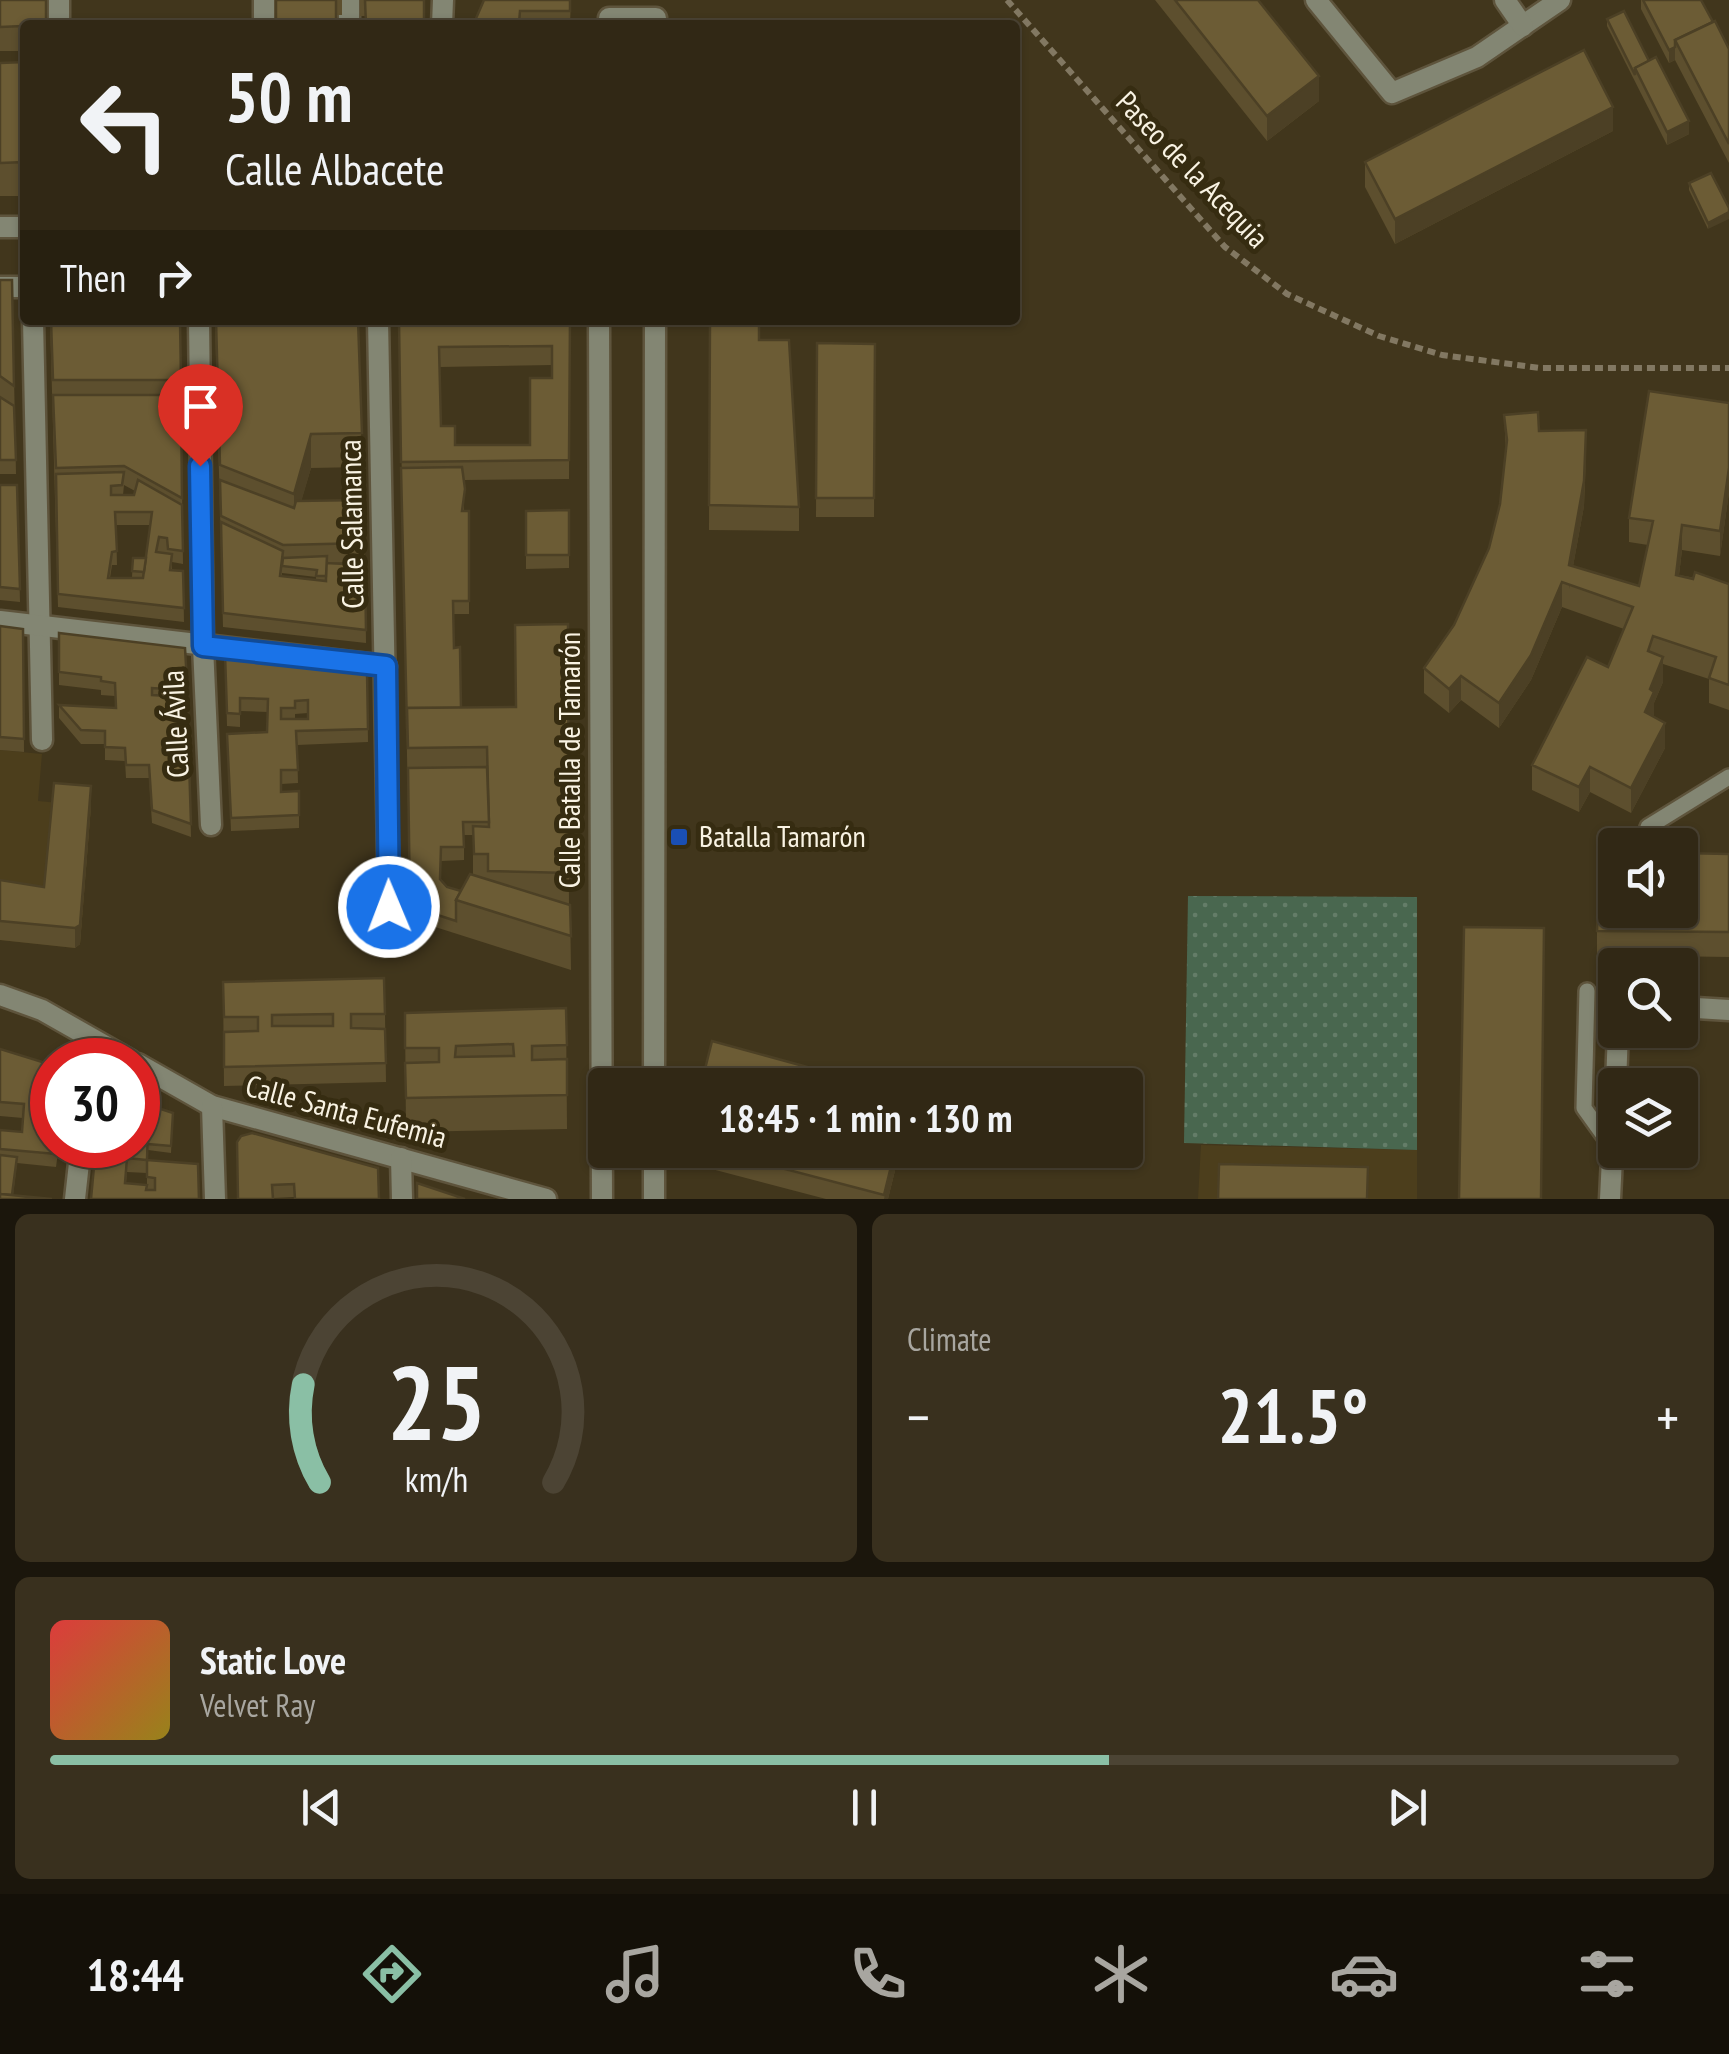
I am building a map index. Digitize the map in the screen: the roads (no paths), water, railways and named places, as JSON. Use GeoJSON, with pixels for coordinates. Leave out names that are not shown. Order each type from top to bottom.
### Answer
{"type":"FeatureCollection","features":[{"type":"Feature","properties":{"kind":"street"},"geometry":{"type":"LineString","coordinates":[[1316,0],[1392,93],[1477,57],[1560,0]]}},
{"type":"Feature","properties":{"kind":"street"},"geometry":{"type":"LineString","coordinates":[[1505,0],[1523,26]]}},
{"type":"Feature","properties":{"kind":"street"},"geometry":{"type":"LineString","coordinates":[[606,14],[656,20]]}},
{"type":"Feature","properties":{"kind":"street"},"geometry":{"type":"LineString","coordinates":[[33,325],[42,740]]}},
{"type":"Feature","properties":{"kind":"street","name":"Calle Ávila"},"geometry":{"type":"LineString","coordinates":[[199,325],[203,646],[211,826]]}},
{"type":"Feature","properties":{"kind":"street","name":"Calle Salamanca"},"geometry":{"type":"LineString","coordinates":[[378,325],[389,907]]}},
{"type":"Feature","properties":{"kind":"street","name":"Calle Batalla de Tamarón"},"geometry":{"type":"LineString","coordinates":[[599,325],[602,1199]]}},
{"type":"Feature","properties":{"kind":"street"},"geometry":{"type":"LineString","coordinates":[[654,1068],[655,325]]}},
{"type":"Feature","properties":{"kind":"street"},"geometry":{"type":"LineString","coordinates":[[0,621],[386,666]]}},
{"type":"Feature","properties":{"kind":"street"},"geometry":{"type":"LineString","coordinates":[[0,995],[42,1010],[78,1038]]}},
{"type":"Feature","properties":{"kind":"street"},"geometry":{"type":"LineString","coordinates":[[1698,1009],[1729,1010]]}},
{"type":"Feature","properties":{"kind":"street","name":"Calle Santa Eufemia"},"geometry":{"type":"LineString","coordinates":[[160,1076],[212,1106],[546,1199]]}},
{"type":"Feature","properties":{"kind":"street"},"geometry":{"type":"LineString","coordinates":[[212,1106],[215,1199]]}},
{"type":"Feature","properties":{"kind":"street"},"geometry":{"type":"LineString","coordinates":[[401,1158],[402,1199]]}},
{"type":"Feature","properties":{"kind":"street"},"geometry":{"type":"LineString","coordinates":[[75,1199],[79,1168]]}},
{"type":"Feature","properties":{"kind":"street"},"geometry":{"type":"LineString","coordinates":[[654,1168],[654,1199]]}},
{"type":"Feature","properties":{"kind":"street"},"geometry":{"type":"LineString","coordinates":[[1610,1199],[1611,1168]]}},
{"type":"Feature","properties":{"kind":"lane"},"geometry":{"type":"LineString","coordinates":[[1648,827],[1729,777]]}},
{"type":"Feature","properties":{"kind":"lane"},"geometry":{"type":"LineString","coordinates":[[1588,991],[1584,1108],[1598,1128]]}},
{"type":"Feature","properties":{"kind":"place","name":"Batalla Tamarón"},"geometry":{"type":"Point","coordinates":[679,837]}}]}
